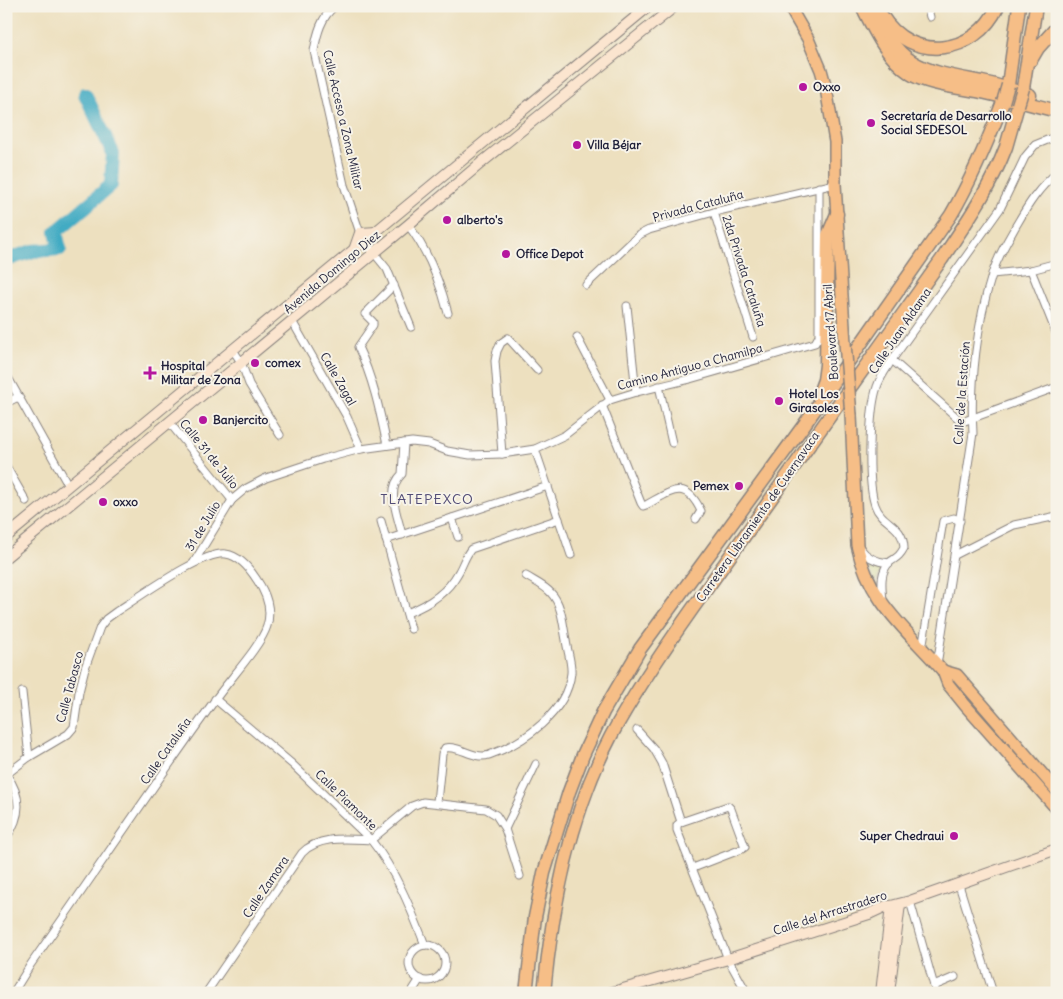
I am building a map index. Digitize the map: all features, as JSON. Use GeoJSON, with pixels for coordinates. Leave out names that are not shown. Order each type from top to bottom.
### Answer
{"type":"FeatureCollection","features":[{"type":"Feature","properties":{"kind":"highway"},"geometry":{"type":"LineString","coordinates":[[862,6],[879,39],[900,66],[923,81],[988,93],[1057,111]]}},
{"type":"Feature","properties":{"kind":"highway"},"geometry":{"type":"LineString","coordinates":[[876,6],[886,22],[901,37],[917,45],[938,48],[961,43],[975,36],[994,14],[998,6]]}},
{"type":"Feature","properties":{"kind":"highway"},"geometry":{"type":"LineString","coordinates":[[876,6],[885,34],[907,58],[920,67],[1057,102]]}},
{"type":"Feature","properties":{"kind":"highway","name":"Carretera Libramiento de Cuernavaca"},"geometry":{"type":"LineString","coordinates":[[526,993],[535,917],[544,873],[569,792],[583,755],[603,712],[640,649],[804,424],[951,215],[966,190],[1004,102],[1019,6]]}},
{"type":"Feature","properties":{"kind":"highway","name":"Carretera Libramiento de Cuernavaca"},"geometry":{"type":"LineString","coordinates":[[544,993],[553,918],[562,870],[588,790],[612,736],[655,663],[942,259],[993,176],[1023,88],[1036,6]]}},
{"type":"Feature","properties":{"kind":"highway"},"geometry":{"type":"LineString","coordinates":[[1027,67],[1038,48],[1057,27]]}},
{"type":"Feature","properties":{"kind":"highway"},"geometry":{"type":"LineString","coordinates":[[804,424],[824,380],[826,365],[828,235],[836,214]]}},
{"type":"Feature","properties":{"kind":"main road","name":"Avenida Domingo Diez"},"geometry":{"type":"LineString","coordinates":[[6,538],[354,251],[362,238],[377,232],[649,6]]}},
{"type":"Feature","properties":{"kind":"main road","name":"Avenida Domingo Diez"},"geometry":{"type":"LineString","coordinates":[[6,557],[292,322],[480,163],[675,6]]}},
{"type":"Feature","properties":{"kind":"main road","name":"Boulevard 17 Abril"},"geometry":{"type":"LineString","coordinates":[[790,7],[808,40],[821,70],[835,142],[836,214],[851,415],[858,544],[861,564],[884,606],[940,668]]}},
{"type":"Feature","properties":{"kind":"main road"},"geometry":{"type":"LineString","coordinates":[[89,469],[99,480]]}},
{"type":"Feature","properties":{"kind":"main road"},"geometry":{"type":"LineString","coordinates":[[940,668],[956,675],[1057,791]]}},
{"type":"Feature","properties":{"kind":"main road"},"geometry":{"type":"LineString","coordinates":[[940,668],[948,684],[965,705],[1057,809]]}},
{"type":"Feature","properties":{"kind":"main road","name":"Calle del Arrastradero"},"geometry":{"type":"LineString","coordinates":[[609,993],[728,959],[869,914],[886,906],[910,901],[1057,848]]}},
{"type":"Feature","properties":{"kind":"main road"},"geometry":{"type":"LineString","coordinates":[[880,993],[896,905]]}},
{"type":"Feature","properties":{"kind":"main road"},"geometry":{"type":"LineString","coordinates":[[889,993],[896,905]]}},
{"type":"Feature","properties":{"kind":"street","name":"Calle Acceso a Zona Militar"},"geometry":{"type":"LineString","coordinates":[[335,6],[328,12],[317,32],[314,51],[344,185],[362,238]]}},
{"type":"Feature","properties":{"kind":"street"},"geometry":{"type":"LineString","coordinates":[[927,6],[930,17]]}},
{"type":"Feature","properties":{"kind":"street","name":"Calle Juan Aldama"},"geometry":{"type":"LineString","coordinates":[[884,606],[882,581],[884,572],[889,563],[897,559],[904,548],[904,542],[902,534],[884,518],[875,505],[870,475],[873,405],[877,385],[892,360],[1000,209],[1025,157],[1035,145],[1057,136]]}},
{"type":"Feature","properties":{"kind":"street","name":"Calle de la Estación"},"geometry":{"type":"LineString","coordinates":[[940,668],[973,433],[972,418],[976,344],[992,274],[1001,253],[1028,204],[1057,173]]}},
{"type":"Feature","properties":{"kind":"street","name":"Privada Cataluña"},"geometry":{"type":"LineString","coordinates":[[586,285],[639,235],[649,230],[714,212],[835,184]]}},
{"type":"Feature","properties":{"kind":"street","name":"Camino Antiguo a Chamilpa"},"geometry":{"type":"LineString","coordinates":[[232,500],[245,489],[266,478],[323,459],[361,449],[387,445],[429,444],[447,451],[470,455],[502,454],[535,449],[564,435],[610,400],[815,343],[819,336],[819,187]]}},
{"type":"Feature","properties":{"kind":"street","name":"2da Privada Cataluña"},"geometry":{"type":"LineString","coordinates":[[714,212],[753,337]]}},
{"type":"Feature","properties":{"kind":"street"},"geometry":{"type":"LineString","coordinates":[[408,225],[421,242],[437,278],[448,313]]}},
{"type":"Feature","properties":{"kind":"street"},"geometry":{"type":"LineString","coordinates":[[362,238],[387,269],[411,327]]}},
{"type":"Feature","properties":{"kind":"street"},"geometry":{"type":"LineString","coordinates":[[992,274],[1031,270],[1057,264]]}},
{"type":"Feature","properties":{"kind":"street"},"geometry":{"type":"LineString","coordinates":[[1031,270],[1057,335]]}},
{"type":"Feature","properties":{"kind":"street"},"geometry":{"type":"LineString","coordinates":[[387,445],[371,375],[358,347],[373,322],[364,314],[394,285]]}},
{"type":"Feature","properties":{"kind":"street"},"geometry":{"type":"LineString","coordinates":[[627,306],[636,392]]}},
{"type":"Feature","properties":{"kind":"street","name":"Calle Zagal"},"geometry":{"type":"LineString","coordinates":[[292,322],[347,417],[361,449]]}},
{"type":"Feature","properties":{"kind":"street"},"geometry":{"type":"LineString","coordinates":[[577,337],[610,400]]}},
{"type":"Feature","properties":{"kind":"street"},"geometry":{"type":"LineString","coordinates":[[502,454],[495,373],[497,351],[501,343],[508,338],[537,370]]}},
{"type":"Feature","properties":{"kind":"street"},"geometry":{"type":"LineString","coordinates":[[233,350],[241,362],[249,384],[280,435]]}},
{"type":"Feature","properties":{"kind":"street"},"geometry":{"type":"LineString","coordinates":[[892,360],[962,422],[1057,387]]}},
{"type":"Feature","properties":{"kind":"street"},"geometry":{"type":"LineString","coordinates":[[6,374],[68,485]]}},
{"type":"Feature","properties":{"kind":"street"},"geometry":{"type":"LineString","coordinates":[[659,386],[672,443]]}},
{"type":"Feature","properties":{"kind":"street"},"geometry":{"type":"LineString","coordinates":[[6,403],[18,397]]}},
{"type":"Feature","properties":{"kind":"street"},"geometry":{"type":"LineString","coordinates":[[602,405],[643,506],[674,490],[686,491],[691,494],[701,511],[696,519]]}},
{"type":"Feature","properties":{"kind":"street","name":"Calle 31 de Julio"},"geometry":{"type":"LineString","coordinates":[[169,422],[232,500]]}},
{"type":"Feature","properties":{"kind":"street"},"geometry":{"type":"LineString","coordinates":[[402,535],[393,497],[396,480],[402,474],[404,444]]}},
{"type":"Feature","properties":{"kind":"street"},"geometry":{"type":"LineString","coordinates":[[535,449],[571,555]]}},
{"type":"Feature","properties":{"kind":"street"},"geometry":{"type":"LineString","coordinates":[[6,466],[26,501]]}},
{"type":"Feature","properties":{"kind":"street"},"geometry":{"type":"LineString","coordinates":[[386,540],[548,486]]}},
{"type":"Feature","properties":{"kind":"street","name":"31 de Julio"},"geometry":{"type":"LineString","coordinates":[[194,563],[232,500]]}},
{"type":"Feature","properties":{"kind":"street"},"geometry":{"type":"LineString","coordinates":[[955,554],[1014,525],[1057,516]]}},
{"type":"Feature","properties":{"kind":"street"},"geometry":{"type":"LineString","coordinates":[[452,518],[458,537]]}},
{"type":"Feature","properties":{"kind":"street"},"geometry":{"type":"LineString","coordinates":[[922,649],[943,521],[954,518],[960,521]]}},
{"type":"Feature","properties":{"kind":"street"},"geometry":{"type":"LineString","coordinates":[[407,613],[420,608],[451,584],[459,572],[466,554],[471,549],[559,519]]}},
{"type":"Feature","properties":{"kind":"street"},"geometry":{"type":"LineString","coordinates":[[381,521],[411,629]]}},
{"type":"Feature","properties":{"kind":"street"},"geometry":{"type":"LineString","coordinates":[[858,544],[864,554],[871,559],[882,563],[889,563]]}},
{"type":"Feature","properties":{"kind":"street","name":"Calle Cataluña"},"geometry":{"type":"LineString","coordinates":[[13,993],[215,699],[267,627],[268,603],[261,586],[251,570],[236,558],[225,554],[214,554],[194,563]]}},
{"type":"Feature","properties":{"kind":"street","name":"Calle Tabasco"},"geometry":{"type":"LineString","coordinates":[[7,774],[30,757],[68,734],[74,727],[85,668],[100,627],[106,619],[194,563]]}},
{"type":"Feature","properties":{"kind":"street"},"geometry":{"type":"LineString","coordinates":[[437,802],[442,754],[445,748],[451,747],[476,756],[486,756],[498,751],[540,726],[556,710],[568,688],[571,671],[560,609],[552,593],[526,576]]}},
{"type":"Feature","properties":{"kind":"street"},"geometry":{"type":"LineString","coordinates":[[22,692],[30,757]]}},
{"type":"Feature","properties":{"kind":"street","name":"Calle Piamonte"},"geometry":{"type":"LineString","coordinates":[[215,699],[292,764],[371,840],[380,851],[410,905],[425,945]]}},
{"type":"Feature","properties":{"kind":"street"},"geometry":{"type":"LineString","coordinates":[[637,730],[654,749],[662,762],[681,822]]}},
{"type":"Feature","properties":{"kind":"street"},"geometry":{"type":"LineString","coordinates":[[505,829],[536,764]]}},
{"type":"Feature","properties":{"kind":"street"},"geometry":{"type":"LineString","coordinates":[[6,838],[14,828],[19,814],[13,785],[7,774]]}},
{"type":"Feature","properties":{"kind":"street"},"geometry":{"type":"LineString","coordinates":[[371,840],[412,806],[423,802],[437,802],[486,809],[496,814],[505,829],[520,876]]}},
{"type":"Feature","properties":{"kind":"street"},"geometry":{"type":"LineString","coordinates":[[693,868],[742,849],[745,846],[728,806],[681,822],[677,825],[677,830],[728,959],[747,993]]}},
{"type":"Feature","properties":{"kind":"street","name":"Calle Zamora"},"geometry":{"type":"LineString","coordinates":[[206,993],[302,853],[309,846],[316,842],[333,840],[371,840]]}},
{"type":"Feature","properties":{"kind":"street"},"geometry":{"type":"LineString","coordinates":[[958,885],[993,993]]}},
{"type":"Feature","properties":{"kind":"street"},"geometry":{"type":"LineString","coordinates":[[910,901],[935,989],[955,977]]}},
{"type":"Feature","properties":{"kind":"street"},"geometry":{"type":"LineString","coordinates":[[425,945],[431,946],[442,953],[445,966],[438,977],[426,981],[414,976],[409,964],[413,951],[425,945]]}},
{"type":"Feature","properties":{"kind":"street"},"geometry":{"type":"LineString","coordinates":[[411,993],[420,979]]}},
{"type":"Feature","properties":{"kind":"green space"},"geometry":{"type":"Polygon","coordinates":[[[867,562],[884,566],[876,581],[879,592],[867,562]]]}},
{"type":"Feature","properties":{"kind":"waterway"},"geometry":{"type":"LineString","coordinates":[[6,260],[33,251],[60,249],[56,232],[111,185],[113,153],[85,94]]}},
{"type":"Feature","properties":{"kind":"place","name":"Oxxo"},"geometry":{"type":"Point","coordinates":[803,87]}},
{"type":"Feature","properties":{"kind":"place","name":"Secretaría de Desarrollo Social SEDESOL"},"geometry":{"type":"Point","coordinates":[871,123]}},
{"type":"Feature","properties":{"kind":"place","name":"Villa Béjar"},"geometry":{"type":"Point","coordinates":[577,145]}},
{"type":"Feature","properties":{"kind":"place","name":"alberto's"},"geometry":{"type":"Point","coordinates":[447,220]}},
{"type":"Feature","properties":{"kind":"place","name":"Office Depot"},"geometry":{"type":"Point","coordinates":[506,254]}},
{"type":"Feature","properties":{"kind":"place","name":"comex"},"geometry":{"type":"Point","coordinates":[255,363]}},
{"type":"Feature","properties":{"kind":"place","name":"Hospital Militar de Zona"},"geometry":{"type":"Point","coordinates":[150,373]}},
{"type":"Feature","properties":{"kind":"place","name":"Hotel Los Girasoles"},"geometry":{"type":"Point","coordinates":[779,401]}},
{"type":"Feature","properties":{"kind":"place","name":"Banjercito"},"geometry":{"type":"Point","coordinates":[203,420]}},
{"type":"Feature","properties":{"kind":"place","name":"Pemex"},"geometry":{"type":"Point","coordinates":[739,486]}},
{"type":"Feature","properties":{"kind":"place","name":"oxxo"},"geometry":{"type":"Point","coordinates":[103,502]}},
{"type":"Feature","properties":{"kind":"place","name":"Super Chedraui"},"geometry":{"type":"Point","coordinates":[954,836]}},
{"type":"Feature","properties":{"kind":"district","name":"TLATEPEXCO"},"geometry":{"type":"Point","coordinates":[427,499]}}]}
